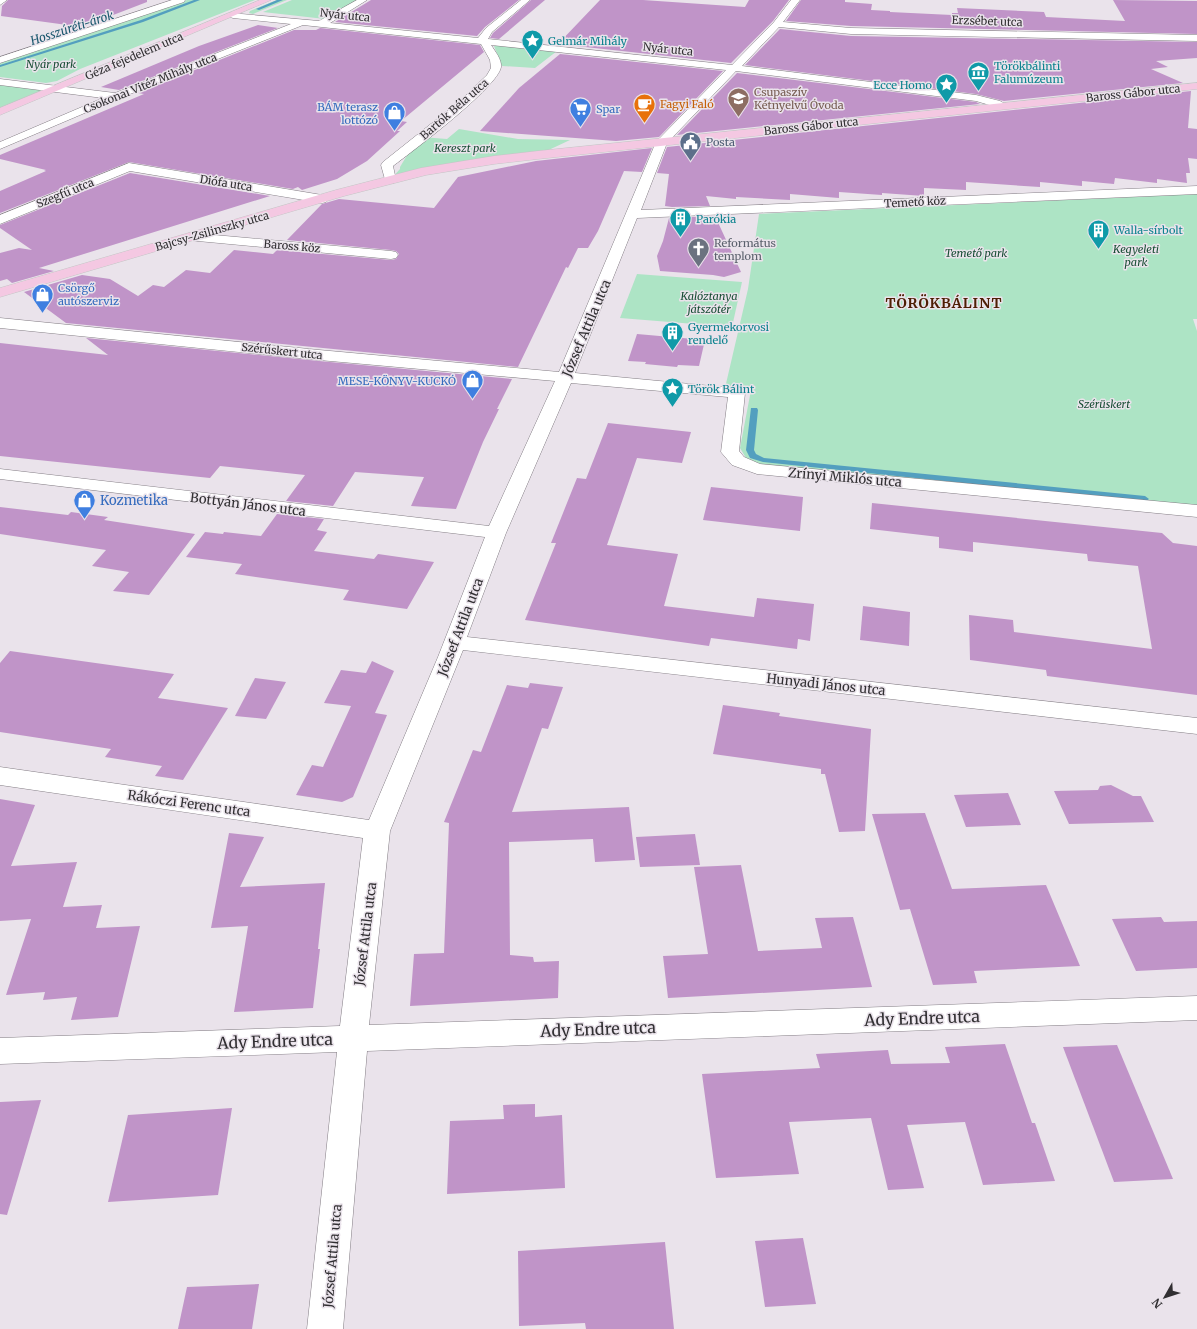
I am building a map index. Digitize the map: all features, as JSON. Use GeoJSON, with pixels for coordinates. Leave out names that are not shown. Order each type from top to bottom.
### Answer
{"type":"FeatureCollection","features":[{"type":"Feature","properties":{"kind":"main road","name":"Géza fejedelem utca"},"geometry":{"type":"LineString","coordinates":[[0,112],[267,0]]}},
{"type":"Feature","properties":{"kind":"main road","name":"Baross Gábor utca"},"geometry":{"type":"LineString","coordinates":[[426,171],[669,134],[1003,106],[1197,86]]}},
{"type":"Feature","properties":{"kind":"main road","name":"Bajcsy-Zsilinszky utca"},"geometry":{"type":"LineString","coordinates":[[0,294],[322,199],[426,171]]}},
{"type":"Feature","properties":{"kind":"street"},"geometry":{"type":"LineString","coordinates":[[0,2],[4,0]]}},
{"type":"Feature","properties":{"kind":"street"},"geometry":{"type":"LineString","coordinates":[[0,60],[181,0]]}},
{"type":"Feature","properties":{"kind":"street"},"geometry":{"type":"LineString","coordinates":[[319,25],[363,0]]}},
{"type":"Feature","properties":{"kind":"street"},"geometry":{"type":"LineString","coordinates":[[484,42],[483,38],[490,30],[526,0]]}},
{"type":"Feature","properties":{"kind":"street","name":"József Attila utca"},"geometry":{"type":"LineString","coordinates":[[325,1329],[353,1038],[377,831],[455,642],[496,533],[565,378],[633,214],[669,134],[777,24],[796,0]]}},
{"type":"Feature","properties":{"kind":"street","name":"Nyár utca"},"geometry":{"type":"LineString","coordinates":[[233,15],[733,68],[832,82],[976,98],[1003,106]]}},
{"type":"Feature","properties":{"kind":"street","name":"Csokonai Vitéz Mihály utca"},"geometry":{"type":"LineString","coordinates":[[0,146],[116,96],[302,23]]}},
{"type":"Feature","properties":{"kind":"street","name":"Erzsébet utca"},"geometry":{"type":"LineString","coordinates":[[777,24],[851,30],[1197,38]]}},
{"type":"Feature","properties":{"kind":"street","name":"Bartók Béla utca"},"geometry":{"type":"LineString","coordinates":[[390,180],[387,165],[465,102],[490,79],[496,70],[496,62],[484,42]]}},
{"type":"Feature","properties":{"kind":"street"},"geometry":{"type":"LineString","coordinates":[[0,82],[116,96]]}},
{"type":"Feature","properties":{"kind":"street","name":"Diófa utca"},"geometry":{"type":"LineString","coordinates":[[130,167],[322,199]]}},
{"type":"Feature","properties":{"kind":"street","name":"Szegfű utca"},"geometry":{"type":"LineString","coordinates":[[0,220],[130,167]]}},
{"type":"Feature","properties":{"kind":"street","name":"Temető köz"},"geometry":{"type":"LineString","coordinates":[[633,214],[1197,190]]}},
{"type":"Feature","properties":{"kind":"street","name":"Baross köz"},"geometry":{"type":"LineString","coordinates":[[192,237],[391,255]]}},
{"type":"Feature","properties":{"kind":"street","name":"Szérűskert utca"},"geometry":{"type":"LineString","coordinates":[[0,322],[327,356],[565,378]]}},
{"type":"Feature","properties":{"kind":"street","name":"Zrínyi Miklós utca"},"geometry":{"type":"LineString","coordinates":[[565,378],[737,393],[730,452],[738,461],[757,469],[1197,510]]}},
{"type":"Feature","properties":{"kind":"street","name":"Bottyán János utca"},"geometry":{"type":"LineString","coordinates":[[0,474],[496,533]]}},
{"type":"Feature","properties":{"kind":"street","name":"Hunyadi János utca"},"geometry":{"type":"LineString","coordinates":[[455,642],[1197,726]]}},
{"type":"Feature","properties":{"kind":"street","name":"Rákóczi Ferenc utca"},"geometry":{"type":"LineString","coordinates":[[0,776],[377,831]]}},
{"type":"Feature","properties":{"kind":"street","name":"Ady Endre utca"},"geometry":{"type":"LineString","coordinates":[[0,1051],[1197,1008]]}},
{"type":"Feature","properties":{"kind":"green space","name":"Nyár park"},"geometry":{"type":"Polygon","coordinates":[[[187,0],[255,0],[80,69],[57,81],[46,83],[0,77],[0,62],[187,0]]]}},
{"type":"Feature","properties":{"kind":"green space"},"geometry":{"type":"Polygon","coordinates":[[[277,0],[287,0],[253,14],[249,13],[250,11],[277,0]]]}},
{"type":"Feature","properties":{"kind":"green space"},"geometry":{"type":"Polygon","coordinates":[[[292,0],[358,0],[325,19],[263,12],[292,0]]]}},
{"type":"Feature","properties":{"kind":"green space"},"geometry":{"type":"Polygon","coordinates":[[[502,45],[557,51],[535,68],[502,66],[494,46],[502,45]]]}},
{"type":"Feature","properties":{"kind":"green space"},"geometry":{"type":"Polygon","coordinates":[[[0,85],[45,90],[0,108],[0,85]]]}},
{"type":"Feature","properties":{"kind":"green space","name":"Kereszt park"},"geometry":{"type":"Polygon","coordinates":[[[459,129],[518,139],[570,140],[538,155],[390,180],[400,169],[415,142],[422,137],[447,139],[459,129]]]}},
{"type":"Feature","properties":{"kind":"green space","name":"Szérüskert"},"geometry":{"type":"Polygon","coordinates":[[[1197,194],[1197,319],[1193,319],[1197,331],[1197,506],[763,465],[746,458],[740,448],[751,390],[725,388],[748,289],[759,214],[1197,194]]]}},
{"type":"Feature","properties":{"kind":"green space","name":"Kalóztanya játszótér"},"geometry":{"type":"Polygon","coordinates":[[[637,274],[742,282],[732,327],[620,318],[637,274]]]}},
{"type":"Feature","properties":{"kind":"building"},"geometry":{"type":"Polygon","coordinates":[[[8,0],[147,0],[147,2],[82,27],[1,16],[2,6],[8,0]]]}},
{"type":"Feature","properties":{"kind":"building"},"geometry":{"type":"Polygon","coordinates":[[[371,0],[519,0],[485,27],[477,36],[335,22],[371,0]]]}},
{"type":"Feature","properties":{"kind":"building"},"geometry":{"type":"Polygon","coordinates":[[[531,0],[545,0],[499,39],[490,38],[493,33],[531,0]]]}},
{"type":"Feature","properties":{"kind":"building"},"geometry":{"type":"Polygon","coordinates":[[[600,0],[643,0],[745,7],[749,0],[789,0],[773,21],[731,63],[558,44],[600,0]]]}},
{"type":"Feature","properties":{"kind":"building"},"geometry":{"type":"Polygon","coordinates":[[[801,0],[845,0],[845,2],[872,4],[871,10],[890,12],[952,15],[952,13],[958,13],[957,8],[1044,12],[1046,17],[1125,21],[1113,0],[1197,1],[1197,34],[851,26],[786,21],[801,0]]]}},
{"type":"Feature","properties":{"kind":"building"},"geometry":{"type":"Polygon","coordinates":[[[258,25],[278,28],[119,90],[101,87],[199,46],[258,25]]]}},
{"type":"Feature","properties":{"kind":"building"},"geometry":{"type":"Polygon","coordinates":[[[320,28],[480,45],[484,52],[401,121],[407,122],[397,131],[400,131],[367,161],[337,179],[302,190],[298,187],[293,189],[129,162],[0,213],[0,191],[46,170],[0,159],[0,155],[144,94],[138,93],[294,30],[316,30],[320,28]]]}},
{"type":"Feature","properties":{"kind":"building"},"geometry":{"type":"Polygon","coordinates":[[[780,29],[851,36],[1197,42],[1197,58],[1156,61],[1168,67],[1151,69],[1183,83],[1004,101],[976,94],[745,65],[780,29]]]}},
{"type":"Feature","properties":{"kind":"building"},"geometry":{"type":"Polygon","coordinates":[[[560,54],[723,71],[659,137],[616,141],[480,131],[519,88],[560,54]]]}},
{"type":"Feature","properties":{"kind":"building"},"geometry":{"type":"Polygon","coordinates":[[[737,73],[976,102],[980,104],[677,135],[737,73]]]}},
{"type":"Feature","properties":{"kind":"building"},"geometry":{"type":"Polygon","coordinates":[[[1191,91],[1188,128],[1197,129],[1197,159],[1188,158],[1190,173],[1186,173],[1187,183],[1157,179],[1157,183],[1115,178],[1114,184],[1082,181],[1082,186],[1040,182],[1040,187],[966,182],[966,190],[924,188],[924,196],[839,192],[839,198],[790,194],[790,200],[736,197],[736,199],[706,196],[710,206],[672,207],[665,206],[669,174],[657,173],[667,147],[1191,91]]]}},
{"type":"Feature","properties":{"kind":"building"},"geometry":{"type":"Polygon","coordinates":[[[652,148],[642,172],[624,171],[598,231],[588,248],[578,248],[568,268],[566,267],[518,367],[66,323],[24,292],[82,275],[110,279],[138,296],[153,285],[164,287],[186,270],[210,273],[234,250],[273,254],[277,250],[391,260],[396,259],[399,254],[396,251],[391,250],[287,240],[322,204],[339,199],[434,208],[458,177],[536,161],[652,148]]]}},
{"type":"Feature","properties":{"kind":"building"},"geometry":{"type":"Polygon","coordinates":[[[130,173],[270,196],[39,268],[54,271],[12,283],[7,279],[0,281],[0,253],[19,248],[32,250],[0,228],[0,225],[130,173]]]}},
{"type":"Feature","properties":{"kind":"building"},"geometry":{"type":"Polygon","coordinates":[[[715,216],[741,272],[724,277],[660,271],[657,256],[663,241],[669,218],[715,216]]]}},
{"type":"Feature","properties":{"kind":"building","name":"Gyermekorvosi rendelő"},"geometry":{"type":"Polygon","coordinates":[[[637,334],[705,340],[699,366],[678,365],[677,367],[628,361],[637,334]]]}},
{"type":"Feature","properties":{"kind":"building"},"geometry":{"type":"Polygon","coordinates":[[[86,338],[512,379],[497,409],[499,409],[483,442],[456,509],[411,506],[424,477],[355,472],[333,506],[286,501],[305,475],[220,466],[210,478],[0,456],[0,343],[108,355],[86,338]]]}},
{"type":"Feature","properties":{"kind":"building"},"geometry":{"type":"Polygon","coordinates":[[[608,423],[691,432],[682,463],[637,458],[607,545],[678,554],[664,606],[754,617],[757,598],[814,604],[810,641],[798,639],[797,649],[711,638],[709,646],[525,620],[556,543],[551,543],[577,478],[586,479],[608,423]]]}},
{"type":"Feature","properties":{"kind":"building"},"geometry":{"type":"Polygon","coordinates":[[[711,487],[803,497],[800,531],[703,520],[711,487]]]}},
{"type":"Feature","properties":{"kind":"building"},"geometry":{"type":"Polygon","coordinates":[[[872,503],[1162,533],[1173,543],[1197,546],[1197,695],[1047,676],[1046,670],[970,660],[969,615],[1013,620],[1014,632],[1152,649],[1138,566],[1088,561],[1087,554],[973,542],[973,552],[939,548],[939,537],[870,529],[872,503]]]}},
{"type":"Feature","properties":{"kind":"building"},"geometry":{"type":"Polygon","coordinates":[[[0,507],[68,515],[71,512],[108,517],[104,520],[195,534],[149,595],[113,591],[129,572],[92,566],[106,550],[0,534],[0,507]]]}},
{"type":"Feature","properties":{"kind":"building"},"geometry":{"type":"Polygon","coordinates":[[[277,514],[324,519],[317,530],[327,532],[314,551],[374,559],[378,554],[434,562],[407,609],[343,600],[349,590],[235,574],[242,564],[186,557],[205,532],[223,534],[224,532],[261,536],[277,514]]]}},
{"type":"Feature","properties":{"kind":"building"},"geometry":{"type":"Polygon","coordinates":[[[863,606],[910,612],[909,646],[860,640],[863,606]]]}},
{"type":"Feature","properties":{"kind":"building"},"geometry":{"type":"Polygon","coordinates":[[[10,651],[174,674],[158,698],[228,708],[183,780],[155,776],[162,766],[105,757],[111,749],[0,732],[0,663],[10,651]]]}},
{"type":"Feature","properties":{"kind":"building"},"geometry":{"type":"Polygon","coordinates":[[[372,661],[394,671],[375,713],[387,715],[353,797],[342,802],[296,795],[312,765],[323,767],[351,706],[324,703],[341,670],[366,673],[372,661]]]}},
{"type":"Feature","properties":{"kind":"building"},"geometry":{"type":"Polygon","coordinates":[[[255,678],[286,682],[266,719],[235,716],[255,678]]]}},
{"type":"Feature","properties":{"kind":"building"},"geometry":{"type":"Polygon","coordinates":[[[530,683],[563,687],[548,729],[542,728],[512,812],[629,807],[635,860],[595,862],[593,839],[509,842],[510,955],[533,957],[534,962],[559,961],[558,998],[410,1006],[414,954],[444,953],[449,823],[444,822],[473,750],[481,752],[507,685],[528,688],[530,683]]]}},
{"type":"Feature","properties":{"kind":"building"},"geometry":{"type":"Polygon","coordinates":[[[723,705],[780,713],[779,716],[871,729],[865,831],[839,832],[825,774],[821,774],[821,769],[713,754],[723,705]]]}},
{"type":"Feature","properties":{"kind":"building"},"geometry":{"type":"Polygon","coordinates":[[[1111,785],[1133,796],[1141,796],[1154,822],[1069,824],[1054,791],[1098,790],[1100,786],[1111,785]]]}},
{"type":"Feature","properties":{"kind":"building"},"geometry":{"type":"Polygon","coordinates":[[[1008,793],[1021,825],[966,827],[954,795],[1008,793]]]}},
{"type":"Feature","properties":{"kind":"building"},"geometry":{"type":"Polygon","coordinates":[[[0,799],[35,805],[11,866],[77,862],[63,907],[102,905],[96,928],[140,926],[118,1017],[71,1020],[77,997],[43,1000],[45,992],[6,995],[31,919],[0,921],[0,799]]]}},
{"type":"Feature","properties":{"kind":"building"},"geometry":{"type":"Polygon","coordinates":[[[925,813],[952,889],[1046,885],[1080,966],[974,971],[977,983],[933,985],[910,909],[900,910],[872,814],[925,813]]]}},
{"type":"Feature","properties":{"kind":"building"},"geometry":{"type":"Polygon","coordinates":[[[229,833],[264,837],[240,887],[325,883],[318,949],[320,949],[313,1008],[234,1012],[248,926],[211,928],[229,833]]]}},
{"type":"Feature","properties":{"kind":"building"},"geometry":{"type":"Polygon","coordinates":[[[695,834],[700,865],[640,867],[636,837],[695,834]]]}},
{"type":"Feature","properties":{"kind":"building"},"geometry":{"type":"Polygon","coordinates":[[[741,865],[758,951],[822,948],[815,918],[853,917],[872,987],[668,998],[663,956],[708,954],[694,867],[741,865]]]}},
{"type":"Feature","properties":{"kind":"building"},"geometry":{"type":"Polygon","coordinates":[[[1161,917],[1164,922],[1197,921],[1197,968],[1136,971],[1112,919],[1161,917]]]}},
{"type":"Feature","properties":{"kind":"building"},"geometry":{"type":"Polygon","coordinates":[[[1005,1044],[1032,1123],[1035,1123],[1055,1181],[983,1185],[965,1122],[907,1125],[924,1188],[888,1190],[871,1118],[789,1122],[799,1174],[716,1178],[702,1074],[820,1068],[816,1054],[888,1050],[891,1064],[950,1063],[945,1047],[1005,1044]]]}},
{"type":"Feature","properties":{"kind":"building"},"geometry":{"type":"Polygon","coordinates":[[[1117,1045],[1173,1179],[1114,1182],[1063,1047],[1117,1045]]]}},
{"type":"Feature","properties":{"kind":"building"},"geometry":{"type":"Polygon","coordinates":[[[41,1100],[7,1215],[0,1214],[0,1102],[41,1100]]]}},
{"type":"Feature","properties":{"kind":"building"},"geometry":{"type":"Polygon","coordinates":[[[535,1104],[535,1117],[562,1115],[565,1188],[447,1194],[450,1121],[504,1119],[503,1105],[535,1104]]]}},
{"type":"Feature","properties":{"kind":"building"},"geometry":{"type":"Polygon","coordinates":[[[232,1108],[218,1195],[108,1202],[128,1115],[232,1108]]]}},
{"type":"Feature","properties":{"kind":"building"},"geometry":{"type":"Polygon","coordinates":[[[803,1238],[816,1304],[765,1307],[755,1241],[803,1238]]]}},
{"type":"Feature","properties":{"kind":"building"},"geometry":{"type":"Polygon","coordinates":[[[665,1242],[674,1329],[586,1329],[585,1323],[519,1326],[518,1251],[665,1242]]]}},
{"type":"Feature","properties":{"kind":"building"},"geometry":{"type":"Polygon","coordinates":[[[259,1284],[252,1329],[178,1329],[187,1287],[259,1284]]]}},
{"type":"Feature","properties":{"kind":"waterway","name":"Hosszúréti-árok"},"geometry":{"type":"LineString","coordinates":[[0,66],[142,21],[198,0]]}},
{"type":"Feature","properties":{"kind":"waterway"},"geometry":{"type":"LineString","coordinates":[[258,9],[281,0]]}},
{"type":"Feature","properties":{"kind":"waterway"},"geometry":{"type":"LineString","coordinates":[[754,410],[750,450],[753,456],[763,460],[1145,499]]}},
{"type":"Feature","properties":{"kind":"place","name":"Gelmár Mihály"},"geometry":{"type":"Point","coordinates":[532,60]}},
{"type":"Feature","properties":{"kind":"place","name":"Törökbálinti Falumúzeum"},"geometry":{"type":"Point","coordinates":[978,92]}},
{"type":"Feature","properties":{"kind":"place","name":"Ecce Homo"},"geometry":{"type":"Point","coordinates":[947,104]}},
{"type":"Feature","properties":{"kind":"place","name":"Csupaszív Kétnyelvű Óvoda"},"geometry":{"type":"Point","coordinates":[738,118]}},
{"type":"Feature","properties":{"kind":"place","name":"Fagyi Faló"},"geometry":{"type":"Point","coordinates":[645,124]}},
{"type":"Feature","properties":{"kind":"place","name":"Spar"},"geometry":{"type":"Point","coordinates":[580,128]}},
{"type":"Feature","properties":{"kind":"place","name":"BÁM terasz lottózó"},"geometry":{"type":"Point","coordinates":[394,132]}},
{"type":"Feature","properties":{"kind":"place","name":"Posta"},"geometry":{"type":"Point","coordinates":[691,162]}},
{"type":"Feature","properties":{"kind":"place","name":"Parókia"},"geometry":{"type":"Point","coordinates":[681,238]}},
{"type":"Feature","properties":{"kind":"place","name":"Walla-sírbolt"},"geometry":{"type":"Point","coordinates":[1098,250]}},
{"type":"Feature","properties":{"kind":"place","name":"Református templom"},"geometry":{"type":"Point","coordinates":[699,268]}},
{"type":"Feature","properties":{"kind":"place","name":"Csörgő autószerviz"},"geometry":{"type":"Point","coordinates":[42,314]}},
{"type":"Feature","properties":{"kind":"place","name":"Gyermekorvosi rendelő"},"geometry":{"type":"Point","coordinates":[672,352]}},
{"type":"Feature","properties":{"kind":"place","name":"MESE-KÖNYV-KUCKÓ"},"geometry":{"type":"Point","coordinates":[472,400]}},
{"type":"Feature","properties":{"kind":"place","name":"Török Bálint"},"geometry":{"type":"Point","coordinates":[672,408]}},
{"type":"Feature","properties":{"kind":"place","name":"Kozmetika"},"geometry":{"type":"Point","coordinates":[84,520]}},
{"type":"Feature","properties":{"kind":"district","name":"TÖRÖKBÁLINT"},"geometry":{"type":"Point","coordinates":[944,303]}},
{"type":"Feature","properties":{"kind":"park label","name":"Temető park"},"geometry":{"type":"Point","coordinates":[976,253]}},
{"type":"Feature","properties":{"kind":"park label","name":"Kegyeleti park"},"geometry":{"type":"Point","coordinates":[1136,255]}}]}
